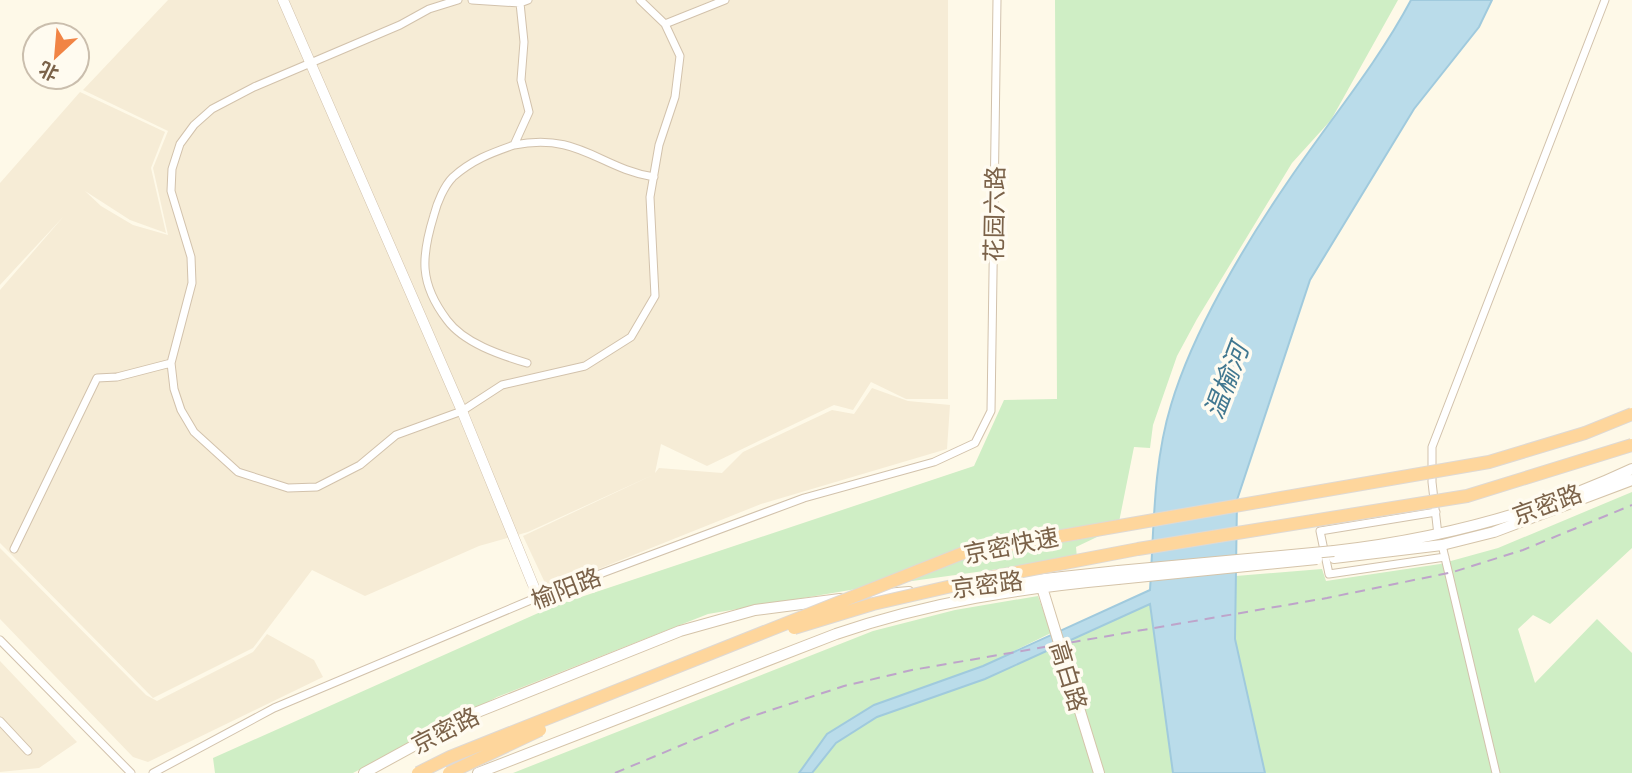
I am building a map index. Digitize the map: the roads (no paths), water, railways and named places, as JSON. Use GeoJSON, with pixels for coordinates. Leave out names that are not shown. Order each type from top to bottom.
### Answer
{"type":"FeatureCollection","features":[{"type":"Feature","properties":{"kind":"highway","name":"京密快速"},"geometry":{"type":"LineString","coordinates":[[418,773],[450,757],[963,553],[1489,462],[1585,433],[1632,414]]}},
{"type":"Feature","properties":{"kind":"highway","name":"京密快速"},"geometry":{"type":"LineString","coordinates":[[449,773],[647,681],[769,636],[873,604],[987,578],[1125,552],[1467,496],[1632,445]]}},
{"type":"Feature","properties":{"kind":"main road","name":"京密路"},"geometry":{"type":"LineString","coordinates":[[1440,540],[1586,490],[1632,469]]}},
{"type":"Feature","properties":{"kind":"main road","name":"京密路"},"geometry":{"type":"LineString","coordinates":[[364,773],[470,715],[680,631],[755,610],[1334,554],[1494,532],[1632,480]]}},
{"type":"Feature","properties":{"kind":"main road","name":"京密路"},"geometry":{"type":"LineString","coordinates":[[478,773],[883,618],[946,601],[1040,582]]}},
{"type":"Feature","properties":{"kind":"main road","name":"高白路"},"geometry":{"type":"LineString","coordinates":[[1040,582],[1099,773]]}},
{"type":"Feature","properties":{"kind":"street"},"geometry":{"type":"LineString","coordinates":[[283,0],[462,411],[538,597]]}},
{"type":"Feature","properties":{"kind":"street"},"geometry":{"type":"LineString","coordinates":[[458,0],[429,9],[254,87],[212,109],[194,125],[180,144],[172,169],[171,191],[191,257],[192,283],[171,363],[181,410],[194,432],[238,472],[288,488],[317,487],[341,477],[396,435],[462,411],[502,385],[585,366],[631,337],[655,296],[650,197],[659,145],[676,97],[680,56],[666,24],[640,0]]}},
{"type":"Feature","properties":{"kind":"street"},"geometry":{"type":"LineString","coordinates":[[472,0],[524,1],[521,80],[530,111],[514,145]]}},
{"type":"Feature","properties":{"kind":"street"},"geometry":{"type":"LineString","coordinates":[[666,24],[725,0]]}},
{"type":"Feature","properties":{"kind":"street","name":"花园六路"},"geometry":{"type":"LineString","coordinates":[[985,428],[991,411],[998,0]]}},
{"type":"Feature","properties":{"kind":"street"},"geometry":{"type":"LineString","coordinates":[[1496,773],[1440,540],[1432,447],[1605,0]]}},
{"type":"Feature","properties":{"kind":"street"},"geometry":{"type":"LineString","coordinates":[[527,363],[482,346],[449,323],[431,293],[423,251],[437,205],[451,179],[480,157],[514,145],[536,141],[568,145],[592,152],[637,174],[654,177]]}},
{"type":"Feature","properties":{"kind":"street"},"geometry":{"type":"LineString","coordinates":[[14,549],[97,378],[117,377],[171,363]]}},
{"type":"Feature","properties":{"kind":"street","name":"榆阳路"},"geometry":{"type":"LineString","coordinates":[[153,773],[274,708],[538,597],[803,498],[934,462],[975,443],[985,428]]}},
{"type":"Feature","properties":{"kind":"street"},"geometry":{"type":"LineString","coordinates":[[1436,512],[1320,531],[1329,574],[1446,557]]}},
{"type":"Feature","properties":{"kind":"street"},"geometry":{"type":"LineString","coordinates":[[0,640],[131,773]]}},
{"type":"Feature","properties":{"kind":"street"},"geometry":{"type":"LineString","coordinates":[[0,721],[28,751]]}},
{"type":"Feature","properties":{"kind":"water","name":"温榆河"},"geometry":{"type":"Polygon","coordinates":[[[1411,0],[1492,0],[1479,27],[1414,109],[1310,280],[1237,500],[1235,639],[1265,773],[1173,773],[1150,604],[985,679],[877,717],[836,743],[812,773],[799,773],[827,734],[874,705],[983,666],[1150,590],[1155,497],[1165,427],[1181,377],[1206,318],[1272,205],[1368,70],[1411,0]]]}},
{"type":"Feature","properties":{"kind":"railway"},"geometry":{"type":"LineString","coordinates":[[615,773],[744,719],[844,686],[912,670],[1327,598],[1453,572],[1523,550],[1632,505]]}}]}
